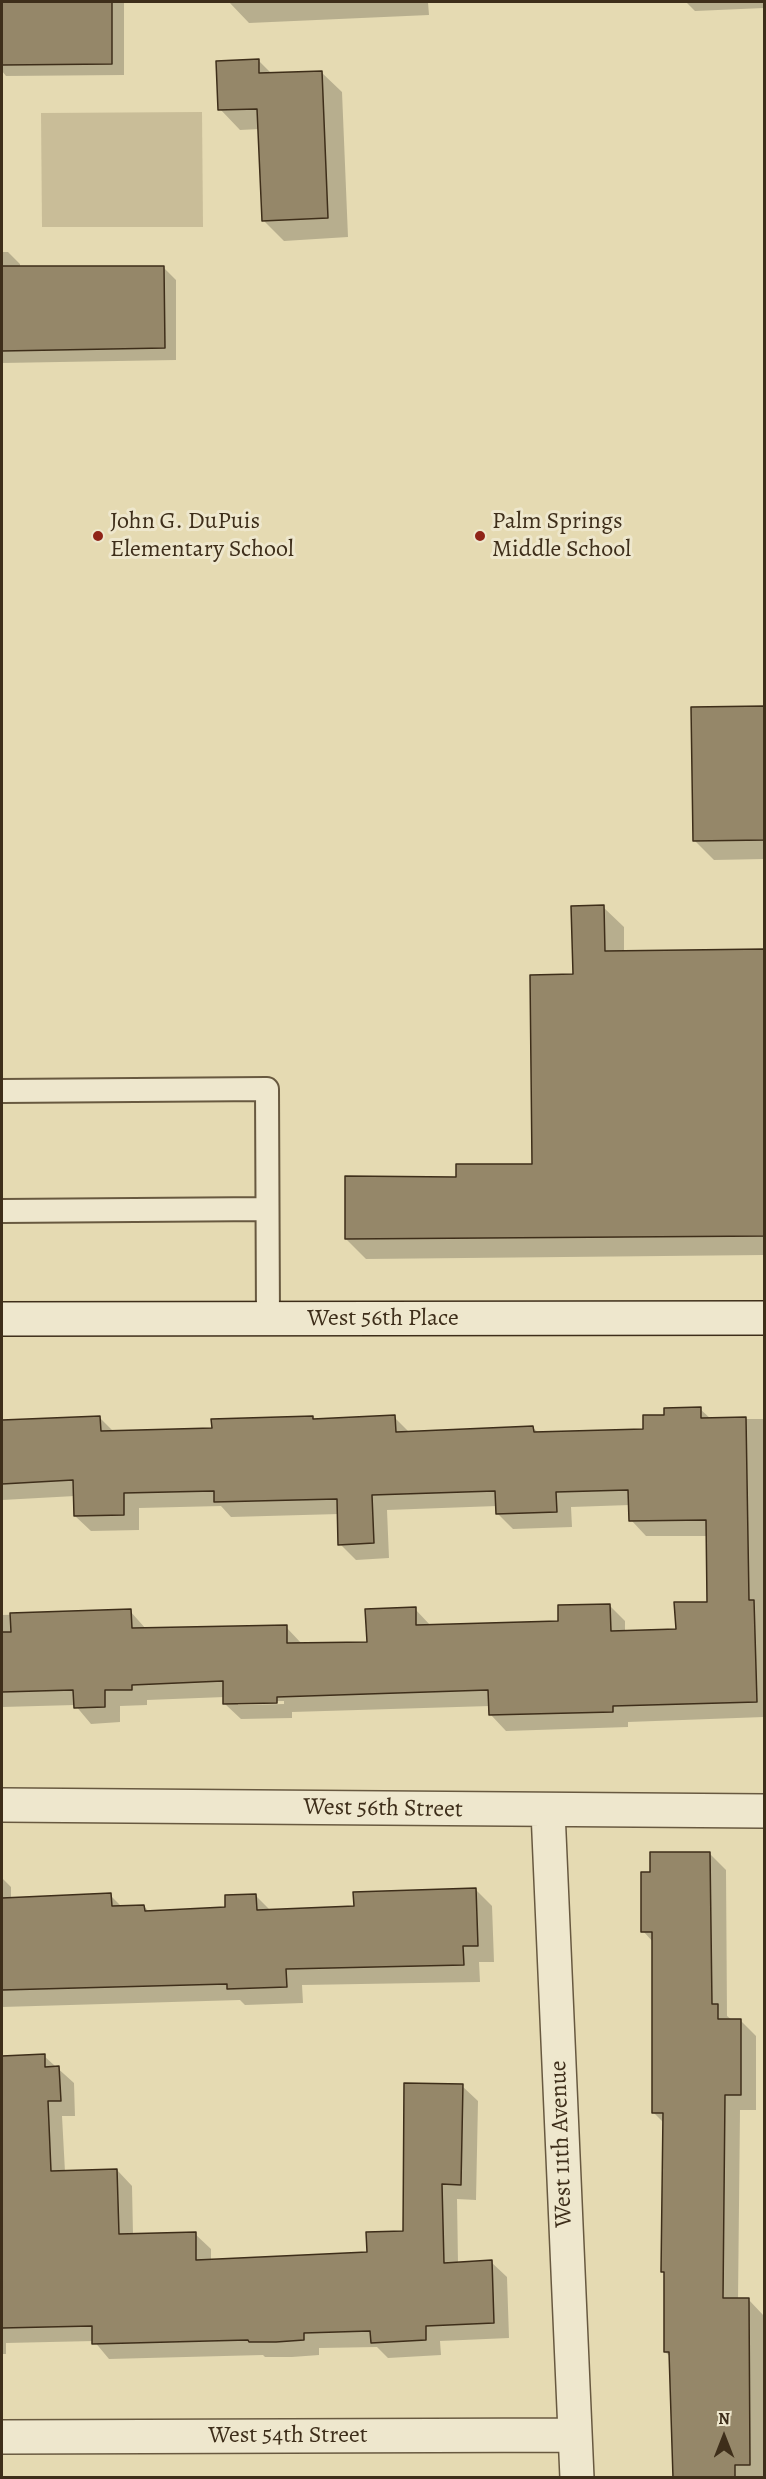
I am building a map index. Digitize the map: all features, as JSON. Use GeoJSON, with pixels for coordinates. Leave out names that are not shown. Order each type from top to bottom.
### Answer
{"type":"FeatureCollection","features":[{"type":"Feature","properties":{"kind":"street","name":"West 56th Place"},"geometry":{"type":"LineString","coordinates":[[2,1319],[765,1318]]}},
{"type":"Feature","properties":{"kind":"street","name":"West 56th Street"},"geometry":{"type":"LineString","coordinates":[[2,1805],[765,1810]]}},
{"type":"Feature","properties":{"kind":"street","name":"West 11th Avenue"},"geometry":{"type":"LineString","coordinates":[[548,1810],[577,2478]]}},
{"type":"Feature","properties":{"kind":"street","name":"West 54th Street"},"geometry":{"type":"LineString","coordinates":[[2,2437],[574,2435]]}},
{"type":"Feature","properties":{"kind":"lane"},"geometry":{"type":"LineString","coordinates":[[2,1091],[267,1089],[268,1319]]}},
{"type":"Feature","properties":{"kind":"lane"},"geometry":{"type":"LineString","coordinates":[[2,1211],[267,1209]]}},
{"type":"Feature","properties":{"kind":"shaded area"},"geometry":{"type":"Polygon","coordinates":[[[202,112],[203,227],[42,227],[41,113],[202,112]]]}},
{"type":"Feature","properties":{"kind":"building"},"geometry":{"type":"Polygon","coordinates":[[[2,2],[112,2],[112,64],[2,65],[2,2]]]}},
{"type":"Feature","properties":{"kind":"building"},"geometry":{"type":"Polygon","coordinates":[[[259,59],[259,73],[322,71],[328,218],[262,221],[257,109],[218,110],[216,61],[259,59]]]}},
{"type":"Feature","properties":{"kind":"building"},"geometry":{"type":"Polygon","coordinates":[[[2,266],[164,266],[165,348],[2,351],[2,266]]]}},
{"type":"Feature","properties":{"kind":"building"},"geometry":{"type":"Polygon","coordinates":[[[765,706],[765,840],[693,841],[691,707],[765,706]]]}},
{"type":"Feature","properties":{"kind":"building"},"geometry":{"type":"Polygon","coordinates":[[[604,905],[605,951],[765,949],[765,1236],[345,1239],[345,1176],[456,1177],[456,1164],[532,1164],[530,975],[573,974],[571,906],[604,905]]]}},
{"type":"Feature","properties":{"kind":"building"},"geometry":{"type":"Polygon","coordinates":[[[701,1407],[701,1418],[746,1417],[749,1600],[754,1600],[757,1702],[613,1706],[613,1712],[489,1715],[488,1690],[277,1697],[277,1703],[223,1704],[223,1681],[132,1685],[132,1690],[105,1690],[105,1707],[74,1708],[73,1690],[2,1692],[2,1632],[11,1632],[10,1613],[131,1609],[132,1628],[287,1625],[287,1643],[367,1642],[365,1609],[416,1607],[416,1625],[558,1621],[558,1605],[610,1604],[611,1631],[676,1629],[674,1602],[707,1602],[706,1520],[629,1521],[628,1490],[556,1492],[557,1512],[496,1514],[495,1491],[372,1495],[374,1543],[338,1545],[337,1499],[214,1502],[214,1491],[124,1493],[124,1515],[74,1516],[73,1480],[2,1484],[2,1420],[100,1416],[101,1431],[212,1428],[211,1419],[313,1416],[313,1419],[395,1415],[396,1432],[533,1426],[534,1432],[643,1429],[643,1415],[664,1415],[664,1408],[701,1407]]]}},
{"type":"Feature","properties":{"kind":"building"},"geometry":{"type":"Polygon","coordinates":[[[650,1852],[710,1852],[712,2004],[718,2004],[718,2019],[741,2019],[741,2095],[725,2095],[723,2298],[749,2298],[750,2465],[735,2465],[735,2478],[673,2478],[669,2352],[664,2352],[664,2272],[661,2272],[663,2113],[652,2113],[652,1932],[641,1932],[641,1872],[650,1872],[650,1852]]]}},
{"type":"Feature","properties":{"kind":"building"},"geometry":{"type":"Polygon","coordinates":[[[476,1888],[478,1946],[463,1946],[464,1965],[286,1969],[287,1987],[227,1989],[227,1984],[2,1990],[2,1898],[111,1893],[112,1906],[144,1905],[145,1911],[225,1907],[225,1895],[256,1894],[257,1910],[354,1906],[353,1892],[476,1888]]]}},
{"type":"Feature","properties":{"kind":"building"},"geometry":{"type":"Polygon","coordinates":[[[45,2054],[45,2067],[59,2066],[61,2101],[48,2101],[51,2171],[117,2169],[119,2234],[196,2232],[196,2260],[367,2252],[366,2232],[403,2231],[404,2083],[463,2084],[461,2185],[442,2184],[444,2263],[492,2260],[494,2323],[426,2326],[426,2340],[371,2343],[370,2331],[304,2333],[304,2340],[276,2342],[249,2342],[248,2340],[92,2344],[92,2326],[2,2328],[2,2056],[45,2054]]]}},
{"type":"Feature","properties":{"kind":"place","name":"John G. DuPuis Elementary School"},"geometry":{"type":"Point","coordinates":[98,536]}},
{"type":"Feature","properties":{"kind":"place","name":"Palm Springs Middle School"},"geometry":{"type":"Point","coordinates":[480,536]}}]}
